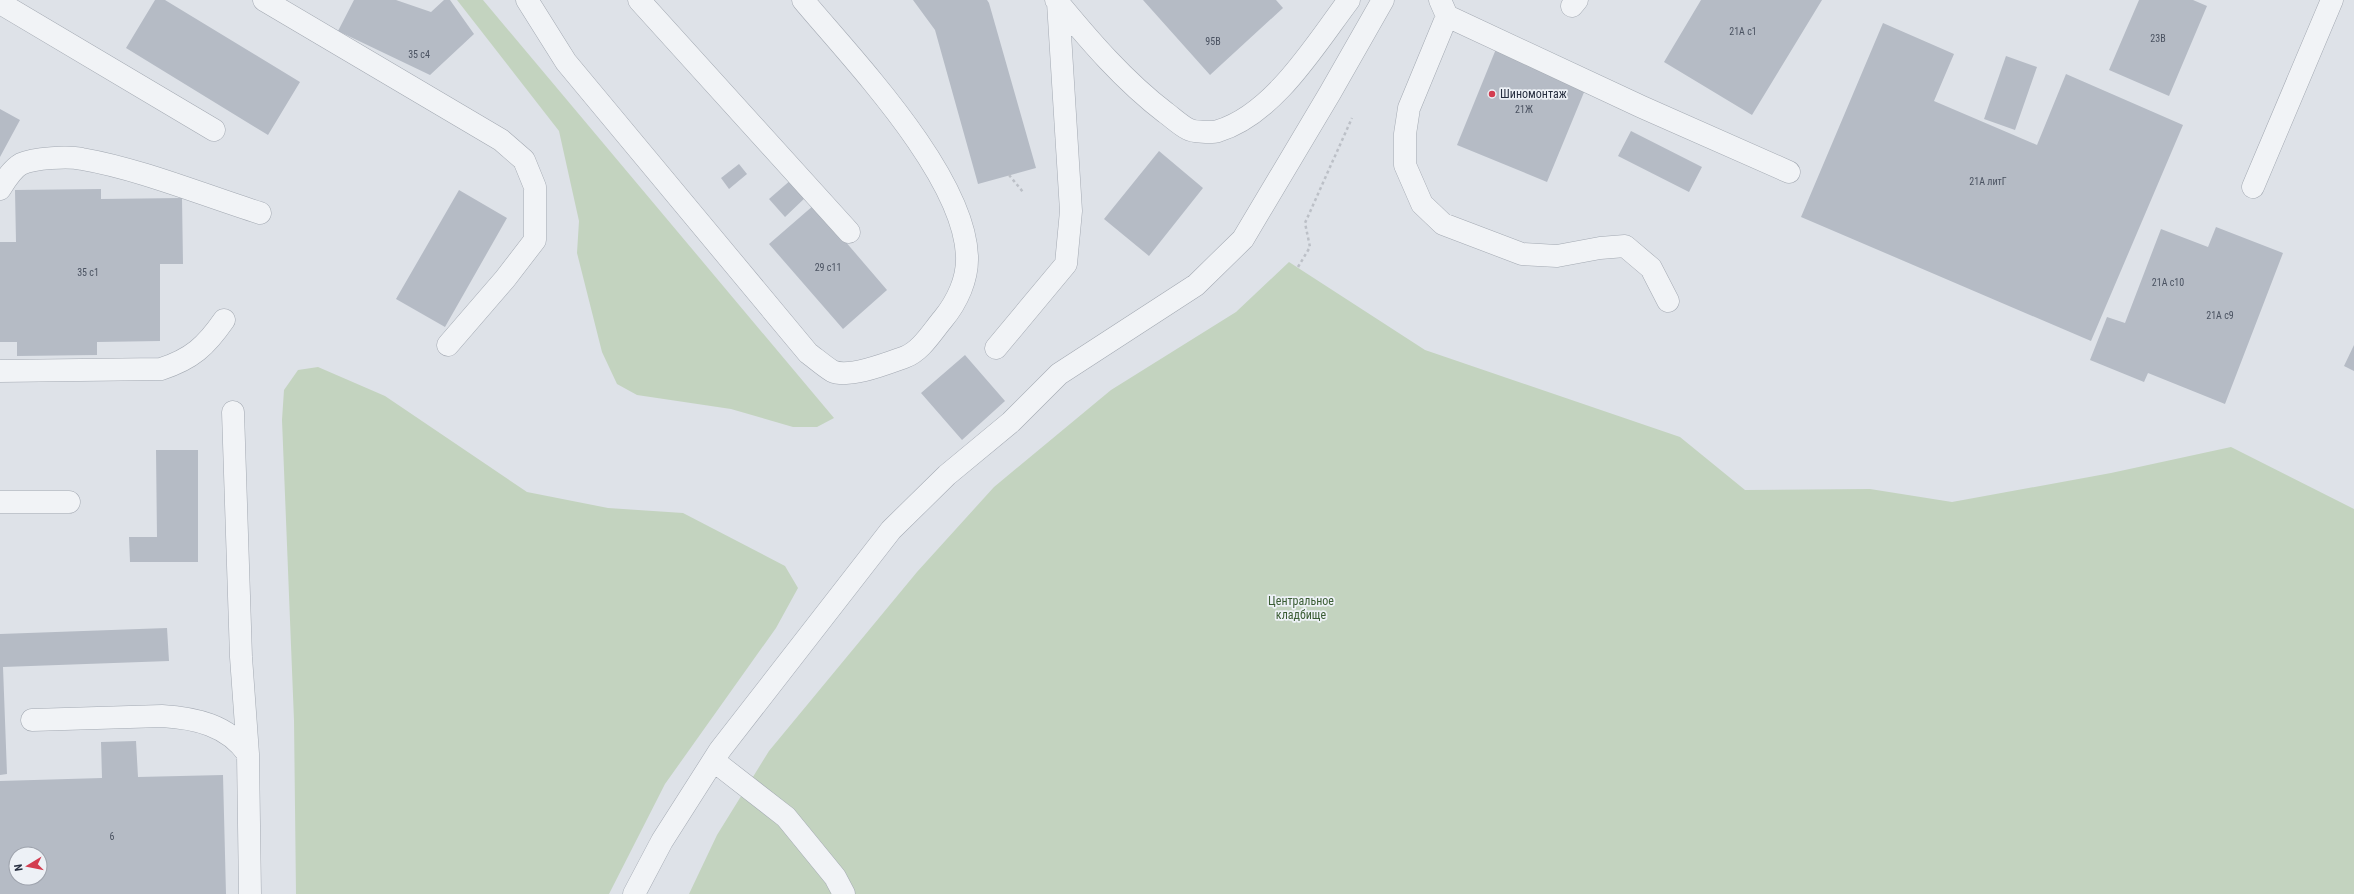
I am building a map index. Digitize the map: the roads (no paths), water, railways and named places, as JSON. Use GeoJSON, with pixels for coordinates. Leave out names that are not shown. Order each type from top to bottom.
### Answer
{"type":"FeatureCollection","features":[{"type":"Feature","properties":{"kind":"lane"},"geometry":{"type":"LineString","coordinates":[[264,0],[501,140],[524,160],[535,187],[535,240],[505,280],[448,345]]}},
{"type":"Feature","properties":{"kind":"lane"},"geometry":{"type":"LineString","coordinates":[[527,0],[566,62],[808,353],[834,371],[862,371],[914,354],[951,309],[963,285],[967,256],[962,229],[949,193],[921,147],[880,92],[803,0]]}},
{"type":"Feature","properties":{"kind":"lane"},"geometry":{"type":"LineString","coordinates":[[640,0],[849,232]]}},
{"type":"Feature","properties":{"kind":"lane"},"geometry":{"type":"LineString","coordinates":[[1057,1],[1080,30],[1146,97],[1189,130],[1217,132],[1249,116],[1268,100],[1293,74],[1349,0]]}},
{"type":"Feature","properties":{"kind":"lane"},"geometry":{"type":"LineString","coordinates":[[634,894],[662,841],[714,760],[891,530],[941,480],[1011,422],[1059,374],[1196,285],[1243,239],[1330,93],[1383,0]]}},
{"type":"Feature","properties":{"kind":"lane"},"geometry":{"type":"LineString","coordinates":[[2253,187],[2332,0]]}},
{"type":"Feature","properties":{"kind":"lane"},"geometry":{"type":"LineString","coordinates":[[996,348],[1066,264],[1071,211],[1057,1]]}},
{"type":"Feature","properties":{"kind":"lane"},"geometry":{"type":"LineString","coordinates":[[0,3],[214,130]]}},
{"type":"Feature","properties":{"kind":"lane"},"geometry":{"type":"LineString","coordinates":[[1668,302],[1651,268],[1625,246],[1600,248],[1558,256],[1522,254],[1443,224],[1422,204],[1405,165],[1404,134],[1409,108],[1443,8],[1642,107],[1788,172]]}},
{"type":"Feature","properties":{"kind":"lane"},"geometry":{"type":"LineString","coordinates":[[0,189],[8,176],[21,164],[49,159],[81,159],[123,169],[260,213]]}},
{"type":"Feature","properties":{"kind":"lane"},"geometry":{"type":"LineString","coordinates":[[0,371],[161,369],[182,362],[198,350],[211,339],[224,320]]}},
{"type":"Feature","properties":{"kind":"lane"},"geometry":{"type":"LineString","coordinates":[[233,412],[242,657],[248,754],[250,894]]}},
{"type":"Feature","properties":{"kind":"lane"},"geometry":{"type":"LineString","coordinates":[[0,502],[69,502]]}},
{"type":"Feature","properties":{"kind":"lane"},"geometry":{"type":"LineString","coordinates":[[32,720],[162,716],[183,717],[211,724],[223,730],[241,744],[248,754]]}},
{"type":"Feature","properties":{"kind":"lane"},"geometry":{"type":"LineString","coordinates":[[714,760],[786,817],[835,877],[844,894]]}},
{"type":"Feature","properties":{"kind":"place","name":"Шиномонтаж"},"geometry":{"type":"Point","coordinates":[1492,94]}},
{"type":"Feature","properties":{"kind":"park label","name":"Центральное кладбище"},"geometry":{"type":"Point","coordinates":[1301,608]}}]}
